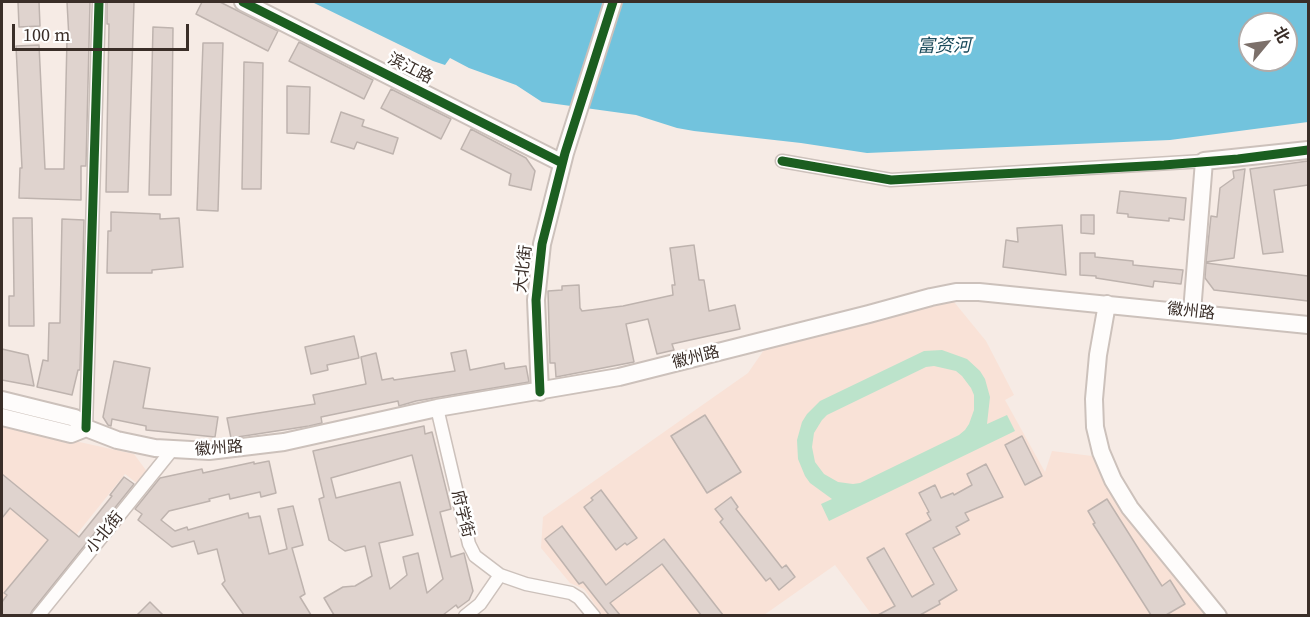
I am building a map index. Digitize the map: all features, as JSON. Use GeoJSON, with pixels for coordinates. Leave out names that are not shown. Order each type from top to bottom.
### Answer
{"type":"FeatureCollection","features":[{"type":"Feature","properties":{"kind":"main road","name":"滨江路"},"geometry":{"type":"LineString","coordinates":[[243,2],[563,158]]}},
{"type":"Feature","properties":{"kind":"main road","name":"大北街"},"geometry":{"type":"LineString","coordinates":[[540,392],[536,300],[538,266],[563,158],[613,2]]}},
{"type":"Feature","properties":{"kind":"main road"},"geometry":{"type":"LineString","coordinates":[[1192,312],[1204,161],[1308,150]]}},
{"type":"Feature","properties":{"kind":"main road","name":"徽州路"},"geometry":{"type":"LineString","coordinates":[[2,400],[75,418],[86,428],[117,441],[172,450],[209,451],[275,443],[436,408],[620,377],[950,293],[979,292],[1308,325]]}},
{"type":"Feature","properties":{"kind":"main road"},"geometry":{"type":"LineString","coordinates":[[1107,304],[1098,355],[1094,399],[1095,427],[1101,452],[1113,480],[1130,508],[1218,615]]}},
{"type":"Feature","properties":{"kind":"main road","name":"徽州路"},"geometry":{"type":"LineString","coordinates":[[2,417],[71,434],[86,428]]}},
{"type":"Feature","properties":{"kind":"street"},"geometry":{"type":"LineString","coordinates":[[86,428],[99,2]]}},
{"type":"Feature","properties":{"kind":"street"},"geometry":{"type":"LineString","coordinates":[[782,162],[891,180],[1204,161]]}},
{"type":"Feature","properties":{"kind":"street","name":"府学街"},"geometry":{"type":"LineString","coordinates":[[436,408],[469,544],[480,562],[500,575],[526,584],[571,593],[579,598],[594,615]]}},
{"type":"Feature","properties":{"kind":"street","name":"小北街"},"geometry":{"type":"LineString","coordinates":[[38,615],[172,450]]}},
{"type":"Feature","properties":{"kind":"street"},"geometry":{"type":"LineString","coordinates":[[465,615],[480,604],[500,575]]}},
{"type":"Feature","properties":{"kind":"shaded area"},"geometry":{"type":"Polygon","coordinates":[[[950,297],[986,341],[1014,395],[1005,400],[1045,472],[1052,451],[1092,456],[1148,546],[1182,580],[1207,615],[872,615],[835,565],[764,615],[602,615],[584,589],[570,583],[541,548],[543,517],[748,373],[766,347],[950,297]]]}},
{"type":"Feature","properties":{"kind":"shaded area"},"geometry":{"type":"Polygon","coordinates":[[[2,425],[134,454],[148,473],[139,485],[125,474],[12,615],[2,616],[2,425]]]}},
{"type":"Feature","properties":{"kind":"green space"},"geometry":{"type":"Polygon","coordinates":[[[942,350],[967,359],[985,379],[990,397],[987,424],[1007,415],[1015,431],[829,521],[821,504],[832,499],[810,483],[798,459],[797,440],[802,422],[820,401],[924,351],[942,350]],[[934,366],[926,367],[827,415],[814,433],[812,447],[815,462],[824,474],[838,482],[860,483],[959,435],[969,424],[974,410],[974,395],[956,371],[934,366]]]}},
{"type":"Feature","properties":{"kind":"water","name":"富资河"},"geometry":{"type":"Polygon","coordinates":[[[312,2],[1308,2],[1308,122],[1170,140],[867,153],[694,131],[636,115],[542,102],[516,85],[469,68],[450,58],[445,65],[312,2]]]}},
{"type":"Feature","properties":{"kind":"building"},"geometry":{"type":"Polygon","coordinates":[[[18,2],[39,2],[40,26],[19,27],[18,2]]]}},
{"type":"Feature","properties":{"kind":"building"},"geometry":{"type":"Polygon","coordinates":[[[67,2],[90,2],[86,166],[81,166],[81,200],[19,198],[20,168],[22,168],[16,46],[39,45],[45,169],[64,169],[67,39],[69,39],[67,2]]]}},
{"type":"Feature","properties":{"kind":"building"},"geometry":{"type":"Polygon","coordinates":[[[107,2],[134,2],[128,192],[106,192],[109,24],[107,24],[107,2]]]}},
{"type":"Feature","properties":{"kind":"building"},"geometry":{"type":"Polygon","coordinates":[[[202,2],[220,2],[278,31],[268,51],[196,14],[202,2]]]}},
{"type":"Feature","properties":{"kind":"building"},"geometry":{"type":"Polygon","coordinates":[[[153,27],[173,28],[171,195],[149,195],[153,27]]]}},
{"type":"Feature","properties":{"kind":"building"},"geometry":{"type":"Polygon","coordinates":[[[299,42],[373,80],[364,99],[289,61],[299,42]]]}},
{"type":"Feature","properties":{"kind":"building"},"geometry":{"type":"Polygon","coordinates":[[[203,43],[223,43],[218,211],[197,210],[203,43]]]}},
{"type":"Feature","properties":{"kind":"building"},"geometry":{"type":"Polygon","coordinates":[[[244,62],[263,63],[261,189],[242,189],[244,62]]]}},
{"type":"Feature","properties":{"kind":"building"},"geometry":{"type":"Polygon","coordinates":[[[287,86],[310,87],[309,134],[287,133],[287,86]]]}},
{"type":"Feature","properties":{"kind":"building"},"geometry":{"type":"Polygon","coordinates":[[[391,89],[451,119],[441,139],[381,108],[391,89]]]}},
{"type":"Feature","properties":{"kind":"building"},"geometry":{"type":"Polygon","coordinates":[[[341,112],[364,120],[362,126],[398,138],[393,154],[357,142],[354,149],[331,142],[341,112]]]}},
{"type":"Feature","properties":{"kind":"building"},"geometry":{"type":"Polygon","coordinates":[[[471,129],[526,158],[535,171],[531,190],[509,185],[511,174],[461,149],[471,129]]]}},
{"type":"Feature","properties":{"kind":"building"},"geometry":{"type":"Polygon","coordinates":[[[1308,161],[1308,185],[1274,190],[1283,252],[1263,254],[1250,169],[1308,161]]]}},
{"type":"Feature","properties":{"kind":"building"},"geometry":{"type":"Polygon","coordinates":[[[1245,169],[1234,258],[1206,262],[1211,216],[1217,217],[1220,188],[1234,178],[1233,171],[1245,169]]]}},
{"type":"Feature","properties":{"kind":"building"},"geometry":{"type":"Polygon","coordinates":[[[1120,191],[1186,198],[1184,220],[1169,218],[1169,221],[1128,217],[1128,214],[1117,213],[1120,191]]]}},
{"type":"Feature","properties":{"kind":"building"},"geometry":{"type":"Polygon","coordinates":[[[111,212],[160,214],[160,219],[179,218],[183,267],[152,270],[152,273],[107,273],[111,212]]]}},
{"type":"Feature","properties":{"kind":"building"},"geometry":{"type":"Polygon","coordinates":[[[1081,215],[1094,215],[1094,234],[1081,233],[1081,215]]]}},
{"type":"Feature","properties":{"kind":"building"},"geometry":{"type":"Polygon","coordinates":[[[13,218],[32,218],[34,326],[9,326],[9,296],[14,296],[13,218]]]}},
{"type":"Feature","properties":{"kind":"building"},"geometry":{"type":"Polygon","coordinates":[[[62,219],[84,220],[80,370],[78,370],[72,395],[37,387],[43,360],[48,361],[49,323],[60,323],[62,219]]]}},
{"type":"Feature","properties":{"kind":"building"},"geometry":{"type":"Polygon","coordinates":[[[1062,225],[1066,275],[1003,267],[1006,240],[1018,242],[1017,228],[1062,225]]]}},
{"type":"Feature","properties":{"kind":"building"},"geometry":{"type":"Polygon","coordinates":[[[694,245],[699,280],[704,280],[709,311],[735,305],[740,329],[672,344],[674,350],[657,354],[648,319],[626,324],[634,362],[556,377],[555,363],[550,363],[548,291],[562,290],[562,286],[579,285],[582,311],[623,306],[673,295],[672,285],[675,285],[670,248],[694,245]]]}},
{"type":"Feature","properties":{"kind":"building"},"geometry":{"type":"Polygon","coordinates":[[[1080,253],[1095,253],[1095,257],[1133,261],[1133,265],[1183,270],[1181,284],[1154,281],[1153,287],[1080,275],[1080,253]]]}},
{"type":"Feature","properties":{"kind":"building"},"geometry":{"type":"Polygon","coordinates":[[[1206,263],[1308,276],[1308,301],[1214,290],[1205,278],[1206,263]]]}},
{"type":"Feature","properties":{"kind":"building"},"geometry":{"type":"Polygon","coordinates":[[[354,336],[359,358],[327,365],[328,370],[311,374],[305,347],[354,336]]]}},
{"type":"Feature","properties":{"kind":"building"},"geometry":{"type":"Polygon","coordinates":[[[2,349],[28,355],[34,386],[2,380],[2,349]]]}},
{"type":"Feature","properties":{"kind":"building"},"geometry":{"type":"Polygon","coordinates":[[[466,350],[470,370],[504,363],[505,369],[526,366],[529,382],[416,401],[399,406],[398,401],[321,417],[322,423],[309,426],[231,438],[227,418],[315,404],[313,395],[366,384],[361,357],[376,353],[382,380],[393,378],[394,380],[455,371],[451,353],[466,350]]]}},
{"type":"Feature","properties":{"kind":"building"},"geometry":{"type":"Polygon","coordinates":[[[114,361],[150,368],[143,408],[218,417],[215,437],[146,430],[146,426],[112,419],[111,426],[108,425],[103,417],[114,361]]]}},
{"type":"Feature","properties":{"kind":"building"},"geometry":{"type":"Polygon","coordinates":[[[705,415],[741,472],[707,493],[671,436],[705,415]]]}},
{"type":"Feature","properties":{"kind":"building"},"geometry":{"type":"Polygon","coordinates":[[[424,426],[425,434],[432,432],[451,509],[440,512],[451,557],[464,553],[473,591],[469,600],[458,608],[456,605],[443,615],[334,615],[324,598],[343,587],[355,586],[372,576],[365,546],[345,551],[329,540],[319,499],[324,497],[313,451],[424,426]],[[412,455],[331,478],[336,498],[400,482],[413,535],[379,543],[390,589],[407,575],[403,557],[418,553],[427,593],[443,579],[412,455]]]}},
{"type":"Feature","properties":{"kind":"building"},"geometry":{"type":"Polygon","coordinates":[[[1022,436],[1042,476],[1025,485],[1005,445],[1022,436]]]}},
{"type":"Feature","properties":{"kind":"building"},"geometry":{"type":"Polygon","coordinates":[[[269,461],[276,493],[261,497],[260,492],[230,499],[229,494],[169,511],[161,520],[175,531],[187,527],[188,530],[248,513],[249,518],[260,516],[269,554],[287,549],[278,509],[293,506],[303,545],[292,548],[305,594],[300,597],[311,615],[244,615],[222,584],[225,581],[217,549],[198,554],[194,541],[172,547],[138,520],[142,514],[135,509],[160,478],[202,469],[203,473],[269,461]]]}},
{"type":"Feature","properties":{"kind":"building"},"geometry":{"type":"Polygon","coordinates":[[[986,464],[1003,497],[965,513],[969,520],[956,527],[960,534],[933,548],[957,590],[939,601],[940,604],[920,615],[878,615],[895,606],[867,558],[884,548],[912,597],[934,584],[906,534],[931,520],[919,493],[935,485],[941,498],[953,493],[954,495],[972,485],[967,474],[986,464]]]}},
{"type":"Feature","properties":{"kind":"building"},"geometry":{"type":"Polygon","coordinates":[[[2,474],[79,537],[112,496],[110,495],[124,477],[134,484],[30,615],[2,615],[2,602],[7,595],[4,593],[48,540],[10,508],[2,518],[2,474]]]}},
{"type":"Feature","properties":{"kind":"building"},"geometry":{"type":"Polygon","coordinates":[[[601,490],[637,538],[616,550],[584,507],[601,490]]]}},
{"type":"Feature","properties":{"kind":"building"},"geometry":{"type":"Polygon","coordinates":[[[731,497],[738,507],[736,509],[782,568],[786,565],[795,577],[779,590],[770,578],[766,581],[720,522],[723,519],[715,509],[731,497]]]}},
{"type":"Feature","properties":{"kind":"building"},"geometry":{"type":"Polygon","coordinates":[[[1107,499],[1162,586],[1170,580],[1185,604],[1166,615],[1151,615],[1093,524],[1095,523],[1088,511],[1107,499]]]}},
{"type":"Feature","properties":{"kind":"building"},"geometry":{"type":"Polygon","coordinates":[[[562,526],[606,585],[664,539],[723,615],[701,615],[662,564],[610,603],[620,615],[609,615],[583,582],[579,584],[545,539],[562,526]]]}},
{"type":"Feature","properties":{"kind":"building"},"geometry":{"type":"Polygon","coordinates":[[[150,602],[163,615],[137,615],[150,602]]]}},
{"type":"Feature","properties":{"kind":"cycle path"},"geometry":{"type":"LineString","coordinates":[[86,428],[99,2]]}},
{"type":"Feature","properties":{"kind":"cycle path"},"geometry":{"type":"LineString","coordinates":[[243,2],[562,163]]}},
{"type":"Feature","properties":{"kind":"cycle path"},"geometry":{"type":"LineString","coordinates":[[540,392],[536,300],[542,244],[565,153],[613,2]]}},
{"type":"Feature","properties":{"kind":"cycle path"},"geometry":{"type":"LineString","coordinates":[[782,161],[891,180],[1164,165],[1308,150]]}}]}
